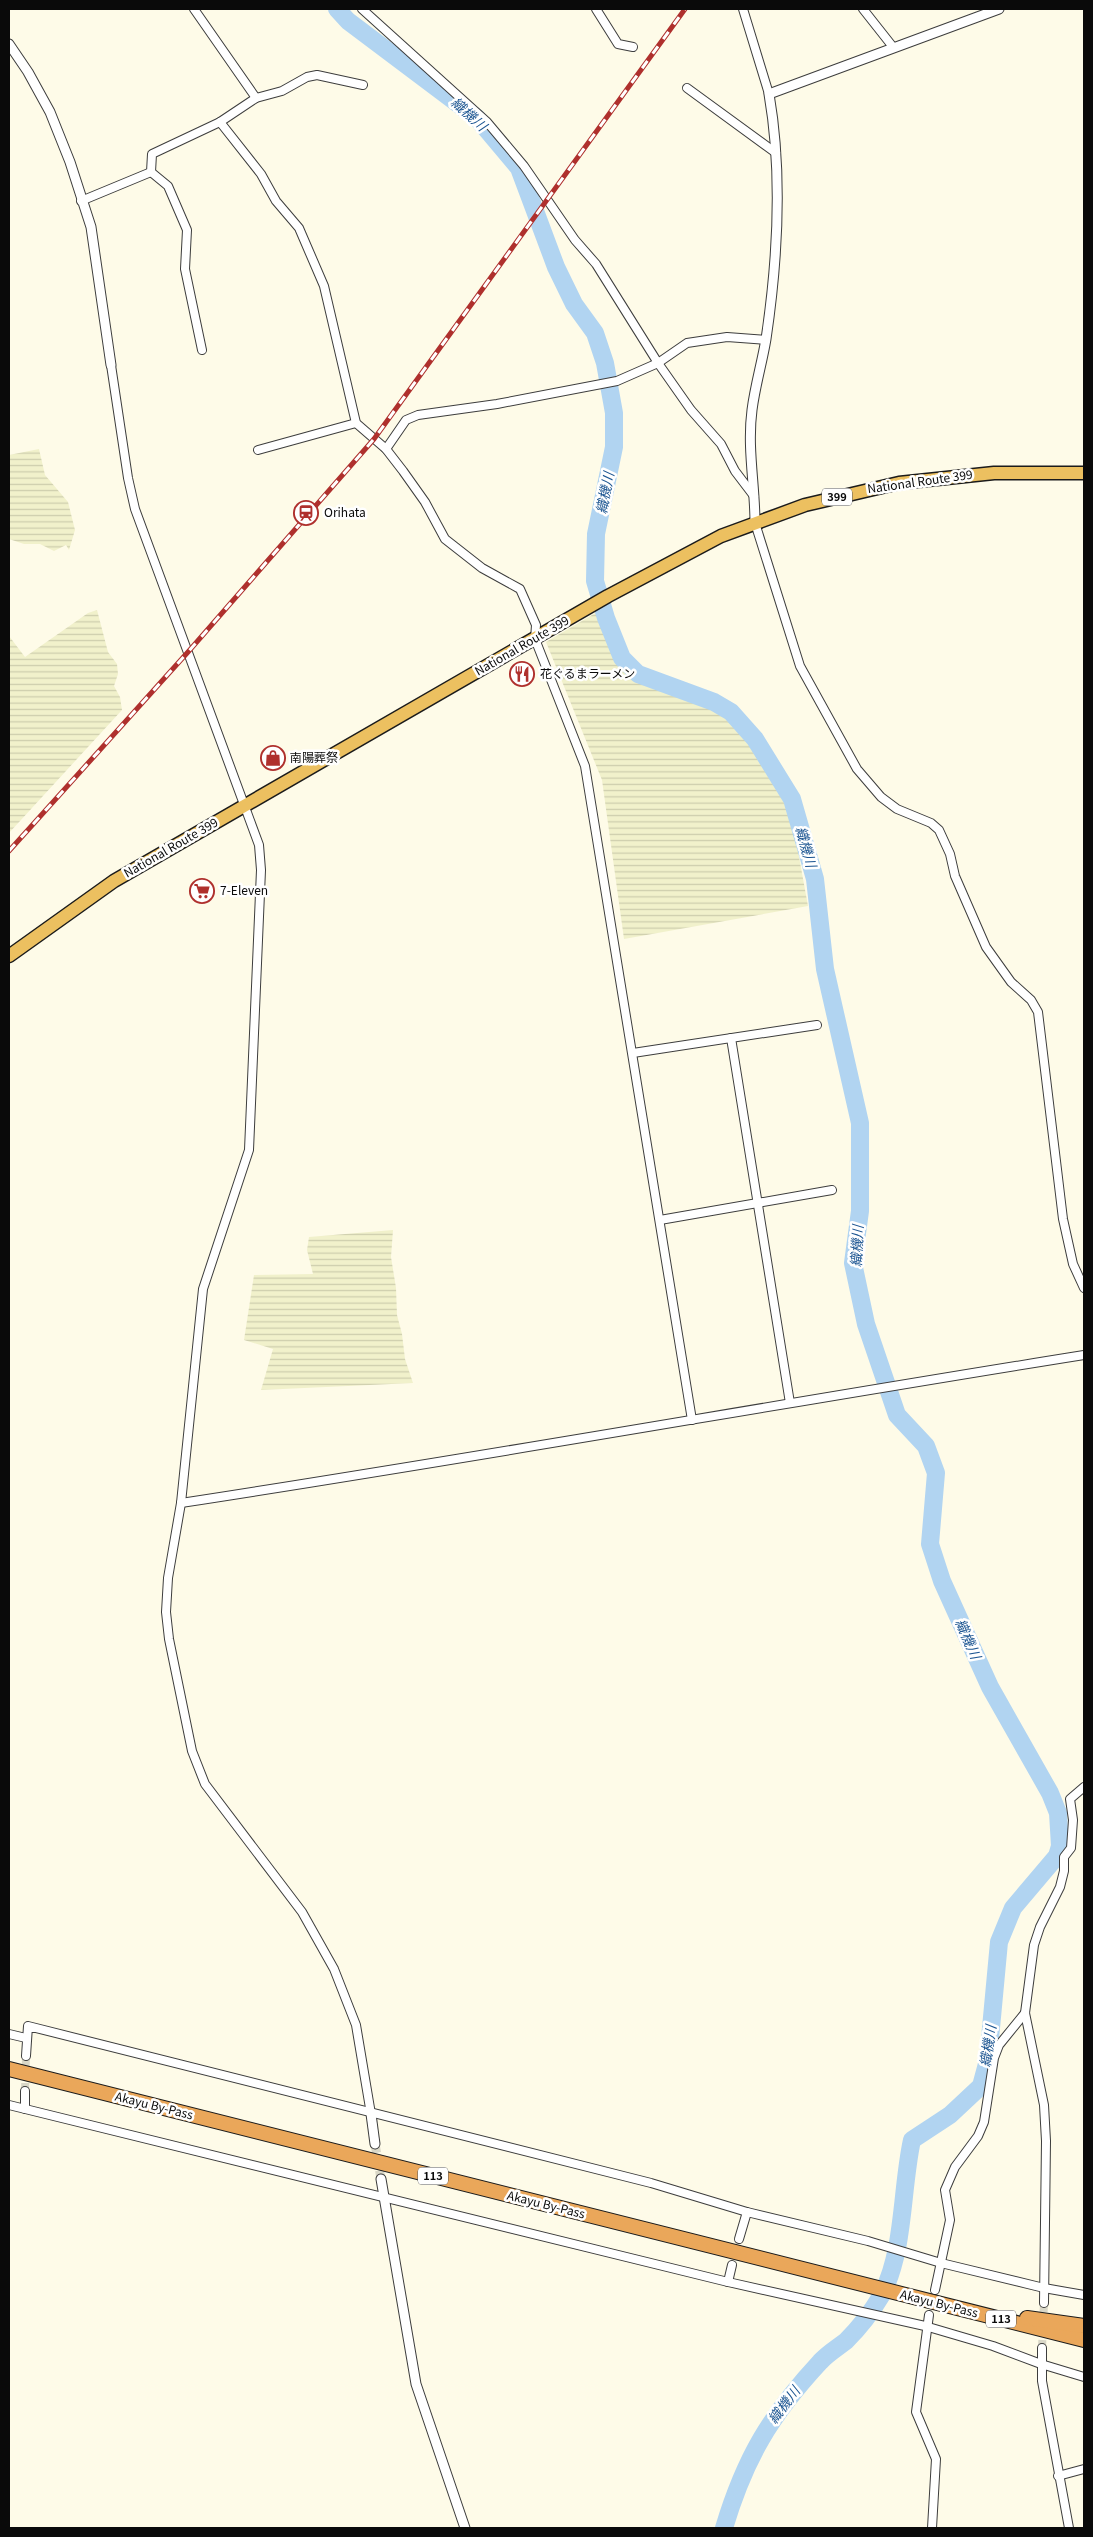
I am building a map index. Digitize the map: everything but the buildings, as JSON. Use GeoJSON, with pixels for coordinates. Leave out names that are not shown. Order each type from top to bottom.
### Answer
{"type":"FeatureCollection","features":[{"type":"Feature","properties":{"kind":"highway","name":"National Route 399"},"geometry":{"type":"LineString","coordinates":[[9,956],[114,881],[608,596],[691,551],[755,523],[805,505],[899,483],[994,473],[1084,474]]}},
{"type":"Feature","properties":{"kind":"highway","name":"Akayu By-Pass"},"geometry":{"type":"LineString","coordinates":[[9,2069],[1084,2340]]}},
{"type":"Feature","properties":{"kind":"highway"},"geometry":{"type":"LineString","coordinates":[[949,2306],[1084,2326]]}},
{"type":"Feature","properties":{"kind":"street"},"geometry":{"type":"LineString","coordinates":[[194,9],[256,98]]}},
{"type":"Feature","properties":{"kind":"street"},"geometry":{"type":"LineString","coordinates":[[362,9],[487,122],[524,166],[575,240],[596,264],[658,363],[691,410],[721,444],[735,470],[755,497]]}},
{"type":"Feature","properties":{"kind":"street"},"geometry":{"type":"LineString","coordinates":[[596,9],[618,44],[633,47]]}},
{"type":"Feature","properties":{"kind":"street"},"geometry":{"type":"LineString","coordinates":[[743,9],[769,94],[778,178],[766,340],[752,410],[751,463],[755,497],[755,523],[800,666],[857,769],[882,797],[897,809],[931,823],[940,830],[950,854],[955,876],[986,947],[1011,982],[1031,1000],[1038,1012],[1064,1219],[1073,1264],[1084,1288]]}},
{"type":"Feature","properties":{"kind":"street"},"geometry":{"type":"LineString","coordinates":[[863,9],[893,47]]}},
{"type":"Feature","properties":{"kind":"street"},"geometry":{"type":"LineString","coordinates":[[769,94],[893,47],[978,12],[999,9]]}},
{"type":"Feature","properties":{"kind":"street"},"geometry":{"type":"LineString","coordinates":[[9,44],[28,72],[50,112],[70,162],[90,227],[128,478],[135,509],[259,845],[261,870],[251,1132],[249,1150],[238,1189],[203,1290],[181,1503],[170,1564],[166,1612],[175,1676],[192,1751],[204,1784],[302,1912],[334,1969],[356,2025],[375,2144]]}},
{"type":"Feature","properties":{"kind":"street"},"geometry":{"type":"LineString","coordinates":[[202,350],[185,269],[187,230],[168,186],[152,172],[152,154],[220,122],[256,98],[282,91],[307,77],[317,76],[362,85]]}},
{"type":"Feature","properties":{"kind":"street"},"geometry":{"type":"LineString","coordinates":[[687,88],[776,153]]}},
{"type":"Feature","properties":{"kind":"street"},"geometry":{"type":"LineString","coordinates":[[220,122],[261,174],[276,201],[299,228],[324,286],[356,423],[386,449],[425,502],[445,539],[482,568],[520,589],[536,625],[535,639],[585,766],[692,1420]]}},
{"type":"Feature","properties":{"kind":"street"},"geometry":{"type":"LineString","coordinates":[[81,200],[152,172]]}},
{"type":"Feature","properties":{"kind":"street"},"geometry":{"type":"LineString","coordinates":[[386,449],[406,420],[418,414],[497,404],[617,381],[658,363],[687,343],[727,337],[766,340]]}},
{"type":"Feature","properties":{"kind":"street"},"geometry":{"type":"LineString","coordinates":[[258,450],[356,423]]}},
{"type":"Feature","properties":{"kind":"street"},"geometry":{"type":"LineString","coordinates":[[633,1053],[817,1025]]}},
{"type":"Feature","properties":{"kind":"street"},"geometry":{"type":"LineString","coordinates":[[730,1038],[790,1403]]}},
{"type":"Feature","properties":{"kind":"street"},"geometry":{"type":"LineString","coordinates":[[660,1220],[832,1190]]}},
{"type":"Feature","properties":{"kind":"street"},"geometry":{"type":"LineString","coordinates":[[181,1503],[430,1465],[1084,1355]]}},
{"type":"Feature","properties":{"kind":"street"},"geometry":{"type":"LineString","coordinates":[[1044,2303],[1046,2141],[1044,2104],[1025,2013],[1034,1945],[1040,1927],[1060,1887],[1064,1871],[1064,1858],[1071,1848],[1073,1820],[1070,1799],[1084,1787]]}},
{"type":"Feature","properties":{"kind":"street"},"geometry":{"type":"LineString","coordinates":[[935,2290],[950,2220],[945,2190],[955,2167],[978,2136],[984,2122],[994,2058],[999,2045],[1025,2013]]}},
{"type":"Feature","properties":{"kind":"street"},"geometry":{"type":"LineString","coordinates":[[26,2056],[28,2026],[650,2183],[747,2212],[868,2241],[941,2263],[1044,2288],[1084,2295]]}},
{"type":"Feature","properties":{"kind":"street"},"geometry":{"type":"LineString","coordinates":[[9,2034],[26,2038]]}},
{"type":"Feature","properties":{"kind":"street"},"geometry":{"type":"LineString","coordinates":[[25,2091],[26,2109]]}},
{"type":"Feature","properties":{"kind":"street"},"geometry":{"type":"LineString","coordinates":[[9,2105],[386,2196],[728,2282],[925,2326],[993,2346],[1041,2364],[1084,2377]]}},
{"type":"Feature","properties":{"kind":"street"},"geometry":{"type":"LineString","coordinates":[[381,2179],[386,2196],[416,2384],[465,2528]]}},
{"type":"Feature","properties":{"kind":"street"},"geometry":{"type":"LineString","coordinates":[[739,2239],[747,2212]]}},
{"type":"Feature","properties":{"kind":"street"},"geometry":{"type":"LineString","coordinates":[[728,2282],[732,2265]]}},
{"type":"Feature","properties":{"kind":"street"},"geometry":{"type":"LineString","coordinates":[[929,2315],[925,2326],[916,2412],[936,2459],[932,2528]]}},
{"type":"Feature","properties":{"kind":"street"},"geometry":{"type":"LineString","coordinates":[[1042,2348],[1041,2364],[1058,2476],[1069,2528]]}},
{"type":"Feature","properties":{"kind":"street"},"geometry":{"type":"LineString","coordinates":[[1058,2476],[1084,2468]]}},
{"type":"Feature","properties":{"kind":"green space"},"geometry":{"type":"Polygon","coordinates":[[[39,449],[45,475],[68,502],[75,530],[69,550],[66,545],[54,551],[40,544],[24,544],[9,539],[9,455],[39,449]]]}},
{"type":"Feature","properties":{"kind":"green space"},"geometry":{"type":"Polygon","coordinates":[[[604,608],[632,673],[732,719],[758,749],[787,791],[808,906],[624,939],[602,780],[546,642],[604,608]]]}},
{"type":"Feature","properties":{"kind":"green space"},"geometry":{"type":"Polygon","coordinates":[[[97,610],[108,652],[117,664],[118,674],[114,686],[120,697],[122,710],[9,833],[9,636],[25,657],[88,613],[97,610]]]}},
{"type":"Feature","properties":{"kind":"green space"},"geometry":{"type":"Polygon","coordinates":[[[393,1230],[391,1257],[396,1288],[397,1315],[402,1334],[405,1359],[413,1383],[261,1390],[273,1349],[244,1340],[254,1275],[313,1274],[307,1250],[309,1237],[393,1230]]]}},
{"type":"Feature","properties":{"kind":"waterway","name":"織機川"},"geometry":{"type":"LineString","coordinates":[[337,9],[348,21],[477,118],[519,168],[556,267],[574,304],[595,333],[605,363],[614,413],[614,447],[596,534],[595,581],[606,618],[622,658],[638,674],[714,702],[731,712],[755,739],[792,799],[815,879],[825,969],[860,1123],[860,1211],[853,1263],[866,1324],[897,1415],[926,1446],[936,1473],[930,1544],[942,1581],[990,1687],[1050,1793],[1058,1813],[1060,1846],[1057,1856],[1013,1908],[999,1942],[988,2060],[981,2086],[950,2115],[912,2140],[898,2240],[889,2278],[881,2296],[856,2330],[846,2341],[820,2362],[773,2420],[750,2459],[724,2528]]}},
{"type":"Feature","properties":{"kind":"tunnel"},"geometry":{"type":"LineString","coordinates":[[25,2091],[26,2056]]}},
{"type":"Feature","properties":{"kind":"tunnel"},"geometry":{"type":"LineString","coordinates":[[375,2144],[381,2179]]}},
{"type":"Feature","properties":{"kind":"tunnel"},"geometry":{"type":"LineString","coordinates":[[1042,2348],[1044,2303]]}},
{"type":"Feature","properties":{"kind":"railway"},"geometry":{"type":"LineString","coordinates":[[9,851],[188,652],[374,439],[685,9]]}},
{"type":"Feature","properties":{"kind":"place","name":"Orihata"},"geometry":{"type":"Point","coordinates":[306,513]}},
{"type":"Feature","properties":{"kind":"place","name":"花ぐるまラーメン"},"geometry":{"type":"Point","coordinates":[522,674]}},
{"type":"Feature","properties":{"kind":"place","name":"南陽葬祭"},"geometry":{"type":"Point","coordinates":[273,758]}},
{"type":"Feature","properties":{"kind":"place","name":"7-Eleven"},"geometry":{"type":"Point","coordinates":[202,891]}}]}
